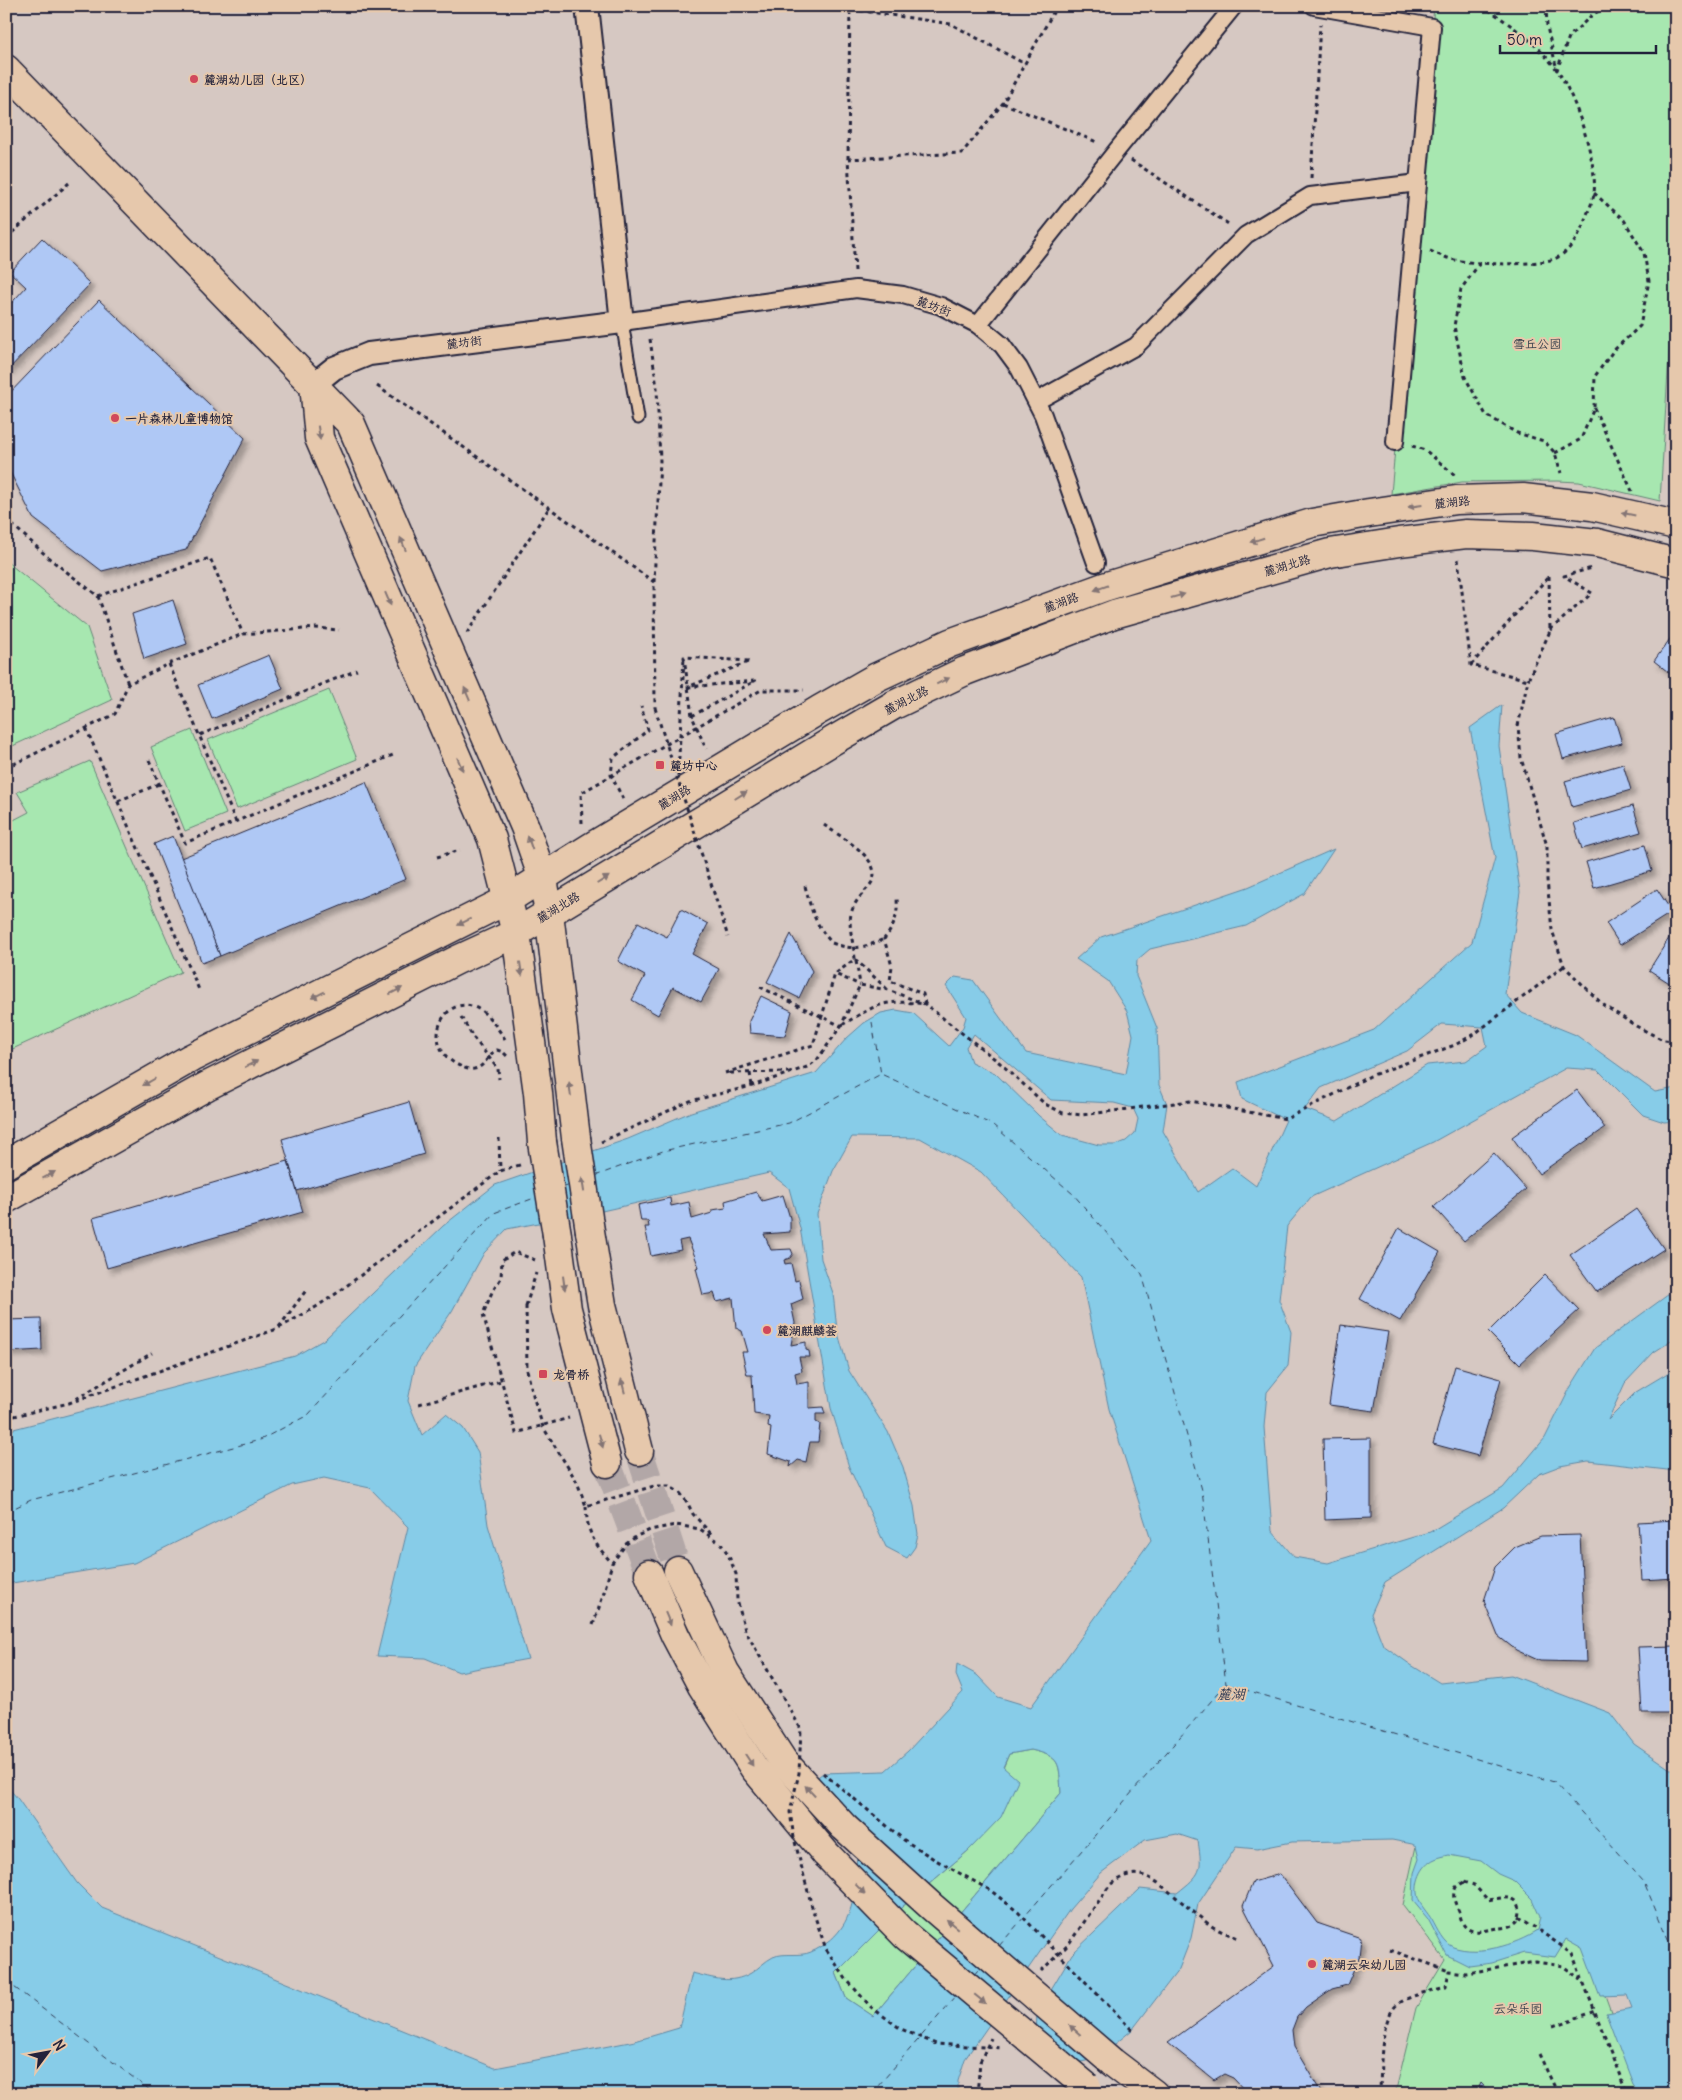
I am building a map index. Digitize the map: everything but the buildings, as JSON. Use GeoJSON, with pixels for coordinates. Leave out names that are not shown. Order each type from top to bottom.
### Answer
{"type":"FeatureCollection","features":[{"type":"Feature","properties":{"kind":"street"},"geometry":{"type":"LineString","coordinates":[[587,6],[622,322]]}},
{"type":"Feature","properties":{"kind":"street"},"geometry":{"type":"LineString","coordinates":[[978,325],[1234,6]]}},
{"type":"Feature","properties":{"kind":"street"},"geometry":{"type":"LineString","coordinates":[[1317,7],[1432,27],[1396,442]]}},
{"type":"Feature","properties":{"kind":"street"},"geometry":{"type":"LineString","coordinates":[[6,69],[351,424],[525,827],[543,879],[587,1140],[590,1232],[602,1305],[639,1451]]}},
{"type":"Feature","properties":{"kind":"street"},"geometry":{"type":"LineString","coordinates":[[1037,402],[1136,346],[1246,236],[1310,196],[1418,183]]}},
{"type":"Feature","properties":{"kind":"street","name":"麓坊街"},"geometry":{"type":"LineString","coordinates":[[314,384],[334,368],[369,354],[622,322],[856,289],[903,295],[941,306],[978,325],[1002,345],[1019,368],[1037,402],[1096,562]]}},
{"type":"Feature","properties":{"kind":"street"},"geometry":{"type":"LineString","coordinates":[[314,384],[319,438],[492,839],[516,933],[538,1093],[534,1153],[557,1235],[567,1309],[607,1463]]}},
{"type":"Feature","properties":{"kind":"street","name":"麓湖路"},"geometry":{"type":"LineString","coordinates":[[6,1164],[191,1058],[507,900],[599,842],[877,677],[950,643],[1129,579],[1312,523],[1456,500],[1523,498],[1583,505],[1676,525]]}},
{"type":"Feature","properties":{"kind":"street","name":"麓湖北路"},"geometry":{"type":"LineString","coordinates":[[6,1199],[207,1086],[457,960],[516,933],[781,770],[894,705],[965,671],[1114,614],[1330,553],[1466,534],[1534,536],[1597,543],[1676,563]]}},
{"type":"Feature","properties":{"kind":"street"},"geometry":{"type":"LineString","coordinates":[[1129,579],[1138,608]]}},
{"type":"Feature","properties":{"kind":"street"},"geometry":{"type":"LineString","coordinates":[[1076,597],[1086,625]]}},
{"type":"Feature","properties":{"kind":"street"},"geometry":{"type":"LineString","coordinates":[[678,1571],[713,1650],[725,1672],[783,1761],[844,1827],[932,1907],[1112,2062],[1154,2094]]}},
{"type":"Feature","properties":{"kind":"street"},"geometry":{"type":"LineString","coordinates":[[649,1574],[688,1660],[702,1686],[754,1768],[826,1854],[905,1935],[1092,2090]]}},
{"type":"Feature","properties":{"kind":"street"},"geometry":{"type":"LineString","coordinates":[[688,1660],[713,1650]]}},
{"type":"Feature","properties":{"kind":"lane"},"geometry":{"type":"LineString","coordinates":[[622,322],[638,418]]}},
{"type":"Feature","properties":{"kind":"path"},"geometry":{"type":"LineString","coordinates":[[788,6],[850,8],[951,24],[1025,64]]}},
{"type":"Feature","properties":{"kind":"path"},"geometry":{"type":"LineString","coordinates":[[1483,6],[1520,31],[1557,70]]}},
{"type":"Feature","properties":{"kind":"path"},"geometry":{"type":"LineString","coordinates":[[1413,245],[1453,259],[1527,264],[1555,259],[1572,246],[1582,230],[1594,193],[1592,159],[1575,104],[1557,70],[1547,27],[1546,6]]}},
{"type":"Feature","properties":{"kind":"path"},"geometry":{"type":"LineString","coordinates":[[1557,70],[1569,37],[1593,14],[1610,6]]}},
{"type":"Feature","properties":{"kind":"path"},"geometry":{"type":"LineString","coordinates":[[1310,196],[1317,7]]}},
{"type":"Feature","properties":{"kind":"path"},"geometry":{"type":"LineString","coordinates":[[850,8],[848,159],[856,289]]}},
{"type":"Feature","properties":{"kind":"path"},"geometry":{"type":"LineString","coordinates":[[848,159],[962,153],[1003,104],[1055,8]]}},
{"type":"Feature","properties":{"kind":"path"},"geometry":{"type":"LineString","coordinates":[[6,238],[69,183]]}},
{"type":"Feature","properties":{"kind":"path"},"geometry":{"type":"LineString","coordinates":[[1555,453],[1581,439],[1594,408],[1596,376],[1613,351],[1640,326],[1650,281],[1644,253],[1624,220],[1594,193]]}},
{"type":"Feature","properties":{"kind":"path"},"geometry":{"type":"LineString","coordinates":[[1480,262],[1461,289],[1454,326],[1465,376],[1486,415],[1517,433],[1544,441],[1555,453],[1561,473]]}},
{"type":"Feature","properties":{"kind":"path"},"geometry":{"type":"LineString","coordinates":[[650,339],[657,388],[660,461],[654,582],[655,708],[728,937]]}},
{"type":"Feature","properties":{"kind":"path"},"geometry":{"type":"LineString","coordinates":[[377,386],[654,582]]}},
{"type":"Feature","properties":{"kind":"path"},"geometry":{"type":"LineString","coordinates":[[1594,408],[1634,495]]}},
{"type":"Feature","properties":{"kind":"path"},"geometry":{"type":"LineString","coordinates":[[1396,442],[1425,450],[1462,482]]}},
{"type":"Feature","properties":{"kind":"path"},"geometry":{"type":"LineString","coordinates":[[464,637],[549,508]]}},
{"type":"Feature","properties":{"kind":"path"},"geometry":{"type":"LineString","coordinates":[[6,519],[50,559],[98,596],[128,684]]}},
{"type":"Feature","properties":{"kind":"path"},"geometry":{"type":"LineString","coordinates":[[1458,555],[1471,665]]}},
{"type":"Feature","properties":{"kind":"path"},"geometry":{"type":"LineString","coordinates":[[98,596],[210,558],[243,634]]}},
{"type":"Feature","properties":{"kind":"path"},"geometry":{"type":"LineString","coordinates":[[1599,566],[1564,576],[1592,593],[1550,631],[1528,680],[1518,726],[1521,758],[1547,846],[1547,880],[1552,930],[1564,966],[1602,1004],[1636,1026],[1663,1040],[1676,1041]]}},
{"type":"Feature","properties":{"kind":"path"},"geometry":{"type":"LineString","coordinates":[[1471,665],[1549,576],[1550,631]]}},
{"type":"Feature","properties":{"kind":"path"},"geometry":{"type":"LineString","coordinates":[[6,768],[114,714],[128,684],[169,664],[243,634],[316,628],[339,630]]}},
{"type":"Feature","properties":{"kind":"path"},"geometry":{"type":"LineString","coordinates":[[678,779],[684,657]]}},
{"type":"Feature","properties":{"kind":"path"},"geometry":{"type":"LineString","coordinates":[[684,657],[692,716],[707,750]]}},
{"type":"Feature","properties":{"kind":"path"},"geometry":{"type":"LineString","coordinates":[[684,657],[750,661],[688,687]]}},
{"type":"Feature","properties":{"kind":"path"},"geometry":{"type":"LineString","coordinates":[[169,664],[236,822]]}},
{"type":"Feature","properties":{"kind":"path"},"geometry":{"type":"LineString","coordinates":[[1471,665],[1528,680]]}},
{"type":"Feature","properties":{"kind":"path"},"geometry":{"type":"LineString","coordinates":[[200,735],[357,670]]}},
{"type":"Feature","properties":{"kind":"path"},"geometry":{"type":"LineString","coordinates":[[688,687],[755,681],[692,716]]}},
{"type":"Feature","properties":{"kind":"path"},"geometry":{"type":"LineString","coordinates":[[582,823],[582,793],[611,775],[761,690],[809,690]]}},
{"type":"Feature","properties":{"kind":"path"},"geometry":{"type":"LineString","coordinates":[[623,799],[611,775],[613,758],[648,730],[642,706]]}},
{"type":"Feature","properties":{"kind":"path"},"geometry":{"type":"LineString","coordinates":[[86,728],[200,992]]}},
{"type":"Feature","properties":{"kind":"path"},"geometry":{"type":"LineString","coordinates":[[149,760],[185,843],[393,755]]}},
{"type":"Feature","properties":{"kind":"path"},"geometry":{"type":"LineString","coordinates":[[118,801],[159,784]]}},
{"type":"Feature","properties":{"kind":"path"},"geometry":{"type":"LineString","coordinates":[[587,1140],[690,1101],[752,1086],[794,1072],[807,1067],[817,1060],[841,1026],[860,985],[852,913],[862,892],[871,884],[873,873],[872,863],[858,849],[824,825]]}},
{"type":"Feature","properties":{"kind":"path"},"geometry":{"type":"LineString","coordinates":[[437,857],[460,850]]}},
{"type":"Feature","properties":{"kind":"path"},"geometry":{"type":"LineString","coordinates":[[804,886],[820,930],[832,943],[849,949],[866,947],[884,939],[893,929],[898,913],[897,898]]}},
{"type":"Feature","properties":{"kind":"path"},"geometry":{"type":"LineString","coordinates":[[884,939],[892,966],[890,981],[923,994],[925,1004]]}},
{"type":"Feature","properties":{"kind":"path"},"geometry":{"type":"LineString","coordinates":[[794,1072],[725,1074],[812,1045],[835,974],[856,959]]}},
{"type":"Feature","properties":{"kind":"path"},"geometry":{"type":"LineString","coordinates":[[856,959],[888,990]]}},
{"type":"Feature","properties":{"kind":"path"},"geometry":{"type":"LineString","coordinates":[[835,974],[860,985],[888,990],[925,1004],[1000,1064],[1045,1104],[1063,1113],[1082,1115],[1190,1101],[1286,1120],[1370,1076],[1455,1045],[1473,1035],[1564,966]]}},
{"type":"Feature","properties":{"kind":"path"},"geometry":{"type":"LineString","coordinates":[[760,987],[841,1026]]}},
{"type":"Feature","properties":{"kind":"path"},"geometry":{"type":"LineString","coordinates":[[841,1026],[868,1009],[884,1003],[900,1001],[925,1004]]}},
{"type":"Feature","properties":{"kind":"path"},"geometry":{"type":"LineString","coordinates":[[510,1045],[481,1010],[470,1005],[456,1007],[446,1014],[439,1023],[437,1036],[440,1049],[451,1061],[464,1069],[475,1069],[485,1063],[492,1052],[497,1050],[503,1052],[512,1062]]}},
{"type":"Feature","properties":{"kind":"path"},"geometry":{"type":"LineString","coordinates":[[461,1018],[498,1069],[499,1079]]}},
{"type":"Feature","properties":{"kind":"path"},"geometry":{"type":"LineString","coordinates":[[750,1073],[752,1086]]}},
{"type":"Feature","properties":{"kind":"path"},"geometry":{"type":"LineString","coordinates":[[499,1138],[500,1171]]}},
{"type":"Feature","properties":{"kind":"path"},"geometry":{"type":"LineString","coordinates":[[6,1418],[69,1403],[277,1329],[337,1293],[500,1171],[534,1153]]}},
{"type":"Feature","properties":{"kind":"path"},"geometry":{"type":"LineString","coordinates":[[540,1262],[514,1252],[502,1260],[501,1278],[483,1314],[516,1434],[569,1418]]}},
{"type":"Feature","properties":{"kind":"path"},"geometry":{"type":"LineString","coordinates":[[537,1270],[526,1306],[528,1370],[534,1399],[543,1427],[577,1482],[586,1506],[589,1532],[594,1543],[612,1563]]}},
{"type":"Feature","properties":{"kind":"path"},"geometry":{"type":"LineString","coordinates":[[277,1329],[307,1289]]}},
{"type":"Feature","properties":{"kind":"path"},"geometry":{"type":"LineString","coordinates":[[69,1403],[152,1353]]}},
{"type":"Feature","properties":{"kind":"path"},"geometry":{"type":"LineString","coordinates":[[419,1404],[502,1381]]}},
{"type":"Feature","properties":{"kind":"path"},"geometry":{"type":"LineString","coordinates":[[586,1506],[654,1486],[669,1486],[680,1492],[693,1514],[728,1554],[736,1574],[737,1600],[745,1630],[801,1729],[799,1773],[790,1812],[794,1838],[810,1902],[826,1949],[846,1979],[886,2019],[901,2029],[936,2044],[1010,2049]]}},
{"type":"Feature","properties":{"kind":"path"},"geometry":{"type":"LineString","coordinates":[[593,1625],[604,1596],[612,1563],[626,1544],[637,1536],[663,1526],[676,1525],[700,1529],[721,1544]]}},
{"type":"Feature","properties":{"kind":"path"},"geometry":{"type":"LineString","coordinates":[[823,1773],[904,1840],[934,1860],[990,1890],[1018,1912],[1132,2030]]}},
{"type":"Feature","properties":{"kind":"path"},"geometry":{"type":"LineString","coordinates":[[1068,1944],[1110,1885],[1117,1880],[1134,1874],[1149,1877],[1156,1881],[1212,1927],[1238,1938]]}},
{"type":"Feature","properties":{"kind":"path"},"geometry":{"type":"LineString","coordinates":[[1468,1883],[1474,1885],[1488,1900],[1504,1897],[1510,1898],[1519,1906],[1519,1917],[1508,1927],[1480,1932],[1469,1930],[1461,1921],[1458,1908],[1453,1900],[1454,1889],[1459,1884],[1468,1883]]}},
{"type":"Feature","properties":{"kind":"path"},"geometry":{"type":"LineString","coordinates":[[1519,1917],[1572,1953],[1627,2094]]}},
{"type":"Feature","properties":{"kind":"path"},"geometry":{"type":"LineString","coordinates":[[1390,1950],[1449,1970],[1466,1973],[1536,1962],[1563,1966],[1584,1982]]}},
{"type":"Feature","properties":{"kind":"path"},"geometry":{"type":"LineString","coordinates":[[1380,2094],[1384,2040],[1388,2018],[1397,2004],[1416,1995],[1446,1987],[1449,1970]]}},
{"type":"Feature","properties":{"kind":"path"},"geometry":{"type":"LineString","coordinates":[[1553,2026],[1596,2011]]}},
{"type":"Feature","properties":{"kind":"path"},"geometry":{"type":"LineString","coordinates":[[1539,2054],[1558,2094]]}},
{"type":"Feature","properties":{"kind":"path"},"geometry":{"type":"LineString","coordinates":[[977,2094],[980,2062]]}},
{"type":"Feature","properties":{"kind":"green space","name":"雪丘公园"},"geometry":{"type":"Polygon","coordinates":[[[1434,6],[1676,6],[1676,242],[1660,501],[1579,482],[1558,481],[1462,482],[1391,494],[1434,6]]]}},
{"type":"Feature","properties":{"kind":"green space"},"geometry":{"type":"Polygon","coordinates":[[[6,561],[87,627],[112,700],[6,749],[6,561]]]}},
{"type":"Feature","properties":{"kind":"green space"},"geometry":{"type":"Polygon","coordinates":[[[329,690],[357,759],[237,809],[208,740],[329,690]]]}},
{"type":"Feature","properties":{"kind":"green space"},"geometry":{"type":"Polygon","coordinates":[[[192,730],[226,814],[185,831],[151,747],[192,730]]]}},
{"type":"Feature","properties":{"kind":"green space"},"geometry":{"type":"Polygon","coordinates":[[[90,761],[181,972],[6,1052],[6,824],[29,812],[17,792],[90,761]]]}},
{"type":"Feature","properties":{"kind":"green space"},"geometry":{"type":"Polygon","coordinates":[[[1031,1750],[1048,1755],[1057,1763],[1061,1793],[873,2016],[846,1998],[836,1973],[902,1907],[969,1850],[1009,1754],[1031,1750]]]}},
{"type":"Feature","properties":{"kind":"green space","name":"云朵乐园"},"geometry":{"type":"Polygon","coordinates":[[[1416,1846],[1470,1847],[1543,1891],[1587,1946],[1637,2083],[1645,2094],[1395,2094],[1416,2008],[1445,1960],[1403,1905],[1416,1846]]]}},
{"type":"Feature","properties":{"kind":"water","name":"麓湖"},"geometry":{"type":"Polygon","coordinates":[[[1502,705],[1499,746],[1520,892],[1505,994],[1522,1013],[1576,1035],[1655,1092],[1676,1088],[1676,1121],[1664,1122],[1643,1115],[1598,1070],[1566,1068],[1433,1142],[1311,1197],[1287,1226],[1279,1300],[1291,1332],[1288,1366],[1267,1392],[1264,1427],[1272,1531],[1294,1557],[1328,1563],[1430,1532],[1503,1488],[1545,1438],[1570,1388],[1595,1348],[1676,1289],[1676,1338],[1654,1352],[1625,1383],[1608,1420],[1636,1392],[1676,1368],[1676,1471],[1588,1461],[1560,1466],[1539,1474],[1503,1508],[1385,1582],[1371,1614],[1383,1645],[1440,1683],[1511,1675],[1610,1713],[1634,1744],[1670,1769],[1676,1769],[1676,2094],[1641,2094],[1633,2084],[1606,2013],[1632,2008],[1627,1995],[1600,1996],[1582,1948],[1566,1939],[1555,1957],[1524,1953],[1492,1963],[1469,1966],[1447,1955],[1428,1919],[1413,1901],[1414,1873],[1419,1859],[1416,1846],[1392,1840],[1292,1842],[1257,1849],[1236,1847],[1198,1904],[1191,1938],[1179,1969],[1132,2030],[1109,2049],[1086,2061],[1059,2066],[1036,2036],[1037,2013],[1072,1954],[1140,1889],[1177,1893],[1196,1876],[1200,1866],[1198,1841],[1177,1834],[1145,1840],[1101,1873],[1070,1909],[965,2059],[958,2081],[958,2094],[6,2094],[6,1785],[18,1799],[77,1883],[102,1908],[495,2068],[635,2041],[679,2028],[692,1973],[729,1980],[736,1979],[751,1973],[773,1957],[811,1952],[828,1942],[840,1930],[848,1915],[853,1899],[856,1882],[857,1828],[814,1780],[823,1773],[885,1771],[908,1751],[963,1692],[956,1675],[957,1664],[977,1675],[998,1697],[1031,1707],[1151,1540],[1109,1409],[1081,1277],[981,1172],[920,1138],[852,1137],[833,1171],[817,1214],[821,1259],[833,1293],[837,1330],[849,1371],[888,1432],[903,1467],[914,1506],[918,1534],[915,1547],[907,1558],[886,1547],[849,1467],[831,1408],[800,1228],[789,1188],[769,1173],[602,1211],[507,1229],[484,1253],[452,1311],[415,1366],[408,1401],[422,1435],[446,1414],[463,1428],[478,1452],[488,1525],[528,1659],[459,1672],[425,1658],[377,1656],[408,1527],[370,1488],[324,1478],[292,1485],[134,1563],[6,1584],[6,1431],[295,1356],[325,1339],[443,1226],[495,1185],[628,1139],[691,1112],[816,1073],[847,1038],[864,1023],[881,1013],[896,1010],[913,1013],[949,1046],[963,1027],[966,1017],[946,986],[955,977],[973,980],[1026,1053],[1126,1074],[1133,1035],[1127,1011],[1108,981],[1076,959],[1101,937],[1248,887],[1334,849],[1304,894],[1246,926],[1150,949],[1137,960],[1136,976],[1157,1028],[1159,1085],[1167,1104],[1163,1131],[1198,1192],[1232,1168],[1256,1186],[1286,1120],[1242,1099],[1238,1082],[1374,1030],[1472,942],[1495,858],[1470,728],[1502,705]],[[1442,1024],[1407,1051],[1321,1088],[1305,1109],[1337,1121],[1427,1065],[1466,1061],[1487,1046],[1483,1027],[1442,1024]],[[974,1034],[966,1047],[971,1062],[995,1073],[1039,1116],[1062,1135],[1099,1145],[1116,1145],[1126,1141],[1135,1133],[1138,1119],[1133,1108],[1114,1103],[1051,1100],[974,1034]],[[1031,1750],[1009,1754],[1003,1767],[1018,1780],[1001,1817],[969,1850],[902,1907],[836,1973],[846,1998],[873,2016],[1061,1793],[1059,1768],[1054,1759],[1048,1755],[1031,1750]],[[1449,1855],[1435,1859],[1422,1870],[1418,1881],[1417,1893],[1422,1906],[1449,1945],[1463,1949],[1485,1950],[1508,1945],[1537,1931],[1540,1917],[1532,1899],[1514,1881],[1498,1874],[1481,1861],[1449,1855]]]}},
{"type":"Feature","properties":{"kind":"ferry route"},"geometry":{"type":"LineString","coordinates":[[872,1022],[881,1074],[993,1125],[1073,1194],[1142,1274],[1202,1490],[1226,1684],[1554,1782],[1644,1882],[1676,1959]]}},
{"type":"Feature","properties":{"kind":"ferry route"},"geometry":{"type":"LineString","coordinates":[[595,1176],[663,1151],[789,1123],[881,1074]]}},
{"type":"Feature","properties":{"kind":"ferry route"},"geometry":{"type":"LineString","coordinates":[[562,1188],[570,1185]]}},
{"type":"Feature","properties":{"kind":"ferry route"},"geometry":{"type":"LineString","coordinates":[[6,1512],[31,1500],[260,1440],[308,1415],[494,1213],[537,1197]]}},
{"type":"Feature","properties":{"kind":"ferry route"},"geometry":{"type":"LineString","coordinates":[[999,1946],[1225,1685]]}},
{"type":"Feature","properties":{"kind":"ferry route"},"geometry":{"type":"LineString","coordinates":[[974,1975],[981,1966]]}},
{"type":"Feature","properties":{"kind":"ferry route"},"geometry":{"type":"LineString","coordinates":[[6,1981],[155,2094]]}},
{"type":"Feature","properties":{"kind":"ferry route"},"geometry":{"type":"LineString","coordinates":[[871,2094],[957,1995]]}},
{"type":"Feature","properties":{"kind":"tunnel"},"geometry":{"type":"LineString","coordinates":[[639,1451],[678,1571]]}},
{"type":"Feature","properties":{"kind":"tunnel"},"geometry":{"type":"LineString","coordinates":[[607,1463],[649,1574]]}},
{"type":"Feature","properties":{"kind":"place","name":"麓湖幼儿园（北区）"},"geometry":{"type":"Point","coordinates":[194,79]}},
{"type":"Feature","properties":{"kind":"place","name":"一片森林儿童博物馆"},"geometry":{"type":"Point","coordinates":[115,418]}},
{"type":"Feature","properties":{"kind":"place","name":"麓坊中心"},"geometry":{"type":"Point","coordinates":[660,765]}},
{"type":"Feature","properties":{"kind":"place","name":"麓湖麒麟荟"},"geometry":{"type":"Point","coordinates":[767,1330]}},
{"type":"Feature","properties":{"kind":"place","name":"龙骨桥"},"geometry":{"type":"Point","coordinates":[543,1374]}},
{"type":"Feature","properties":{"kind":"place","name":"麓湖云朵幼儿园"},"geometry":{"type":"Point","coordinates":[1312,1964]}}]}
